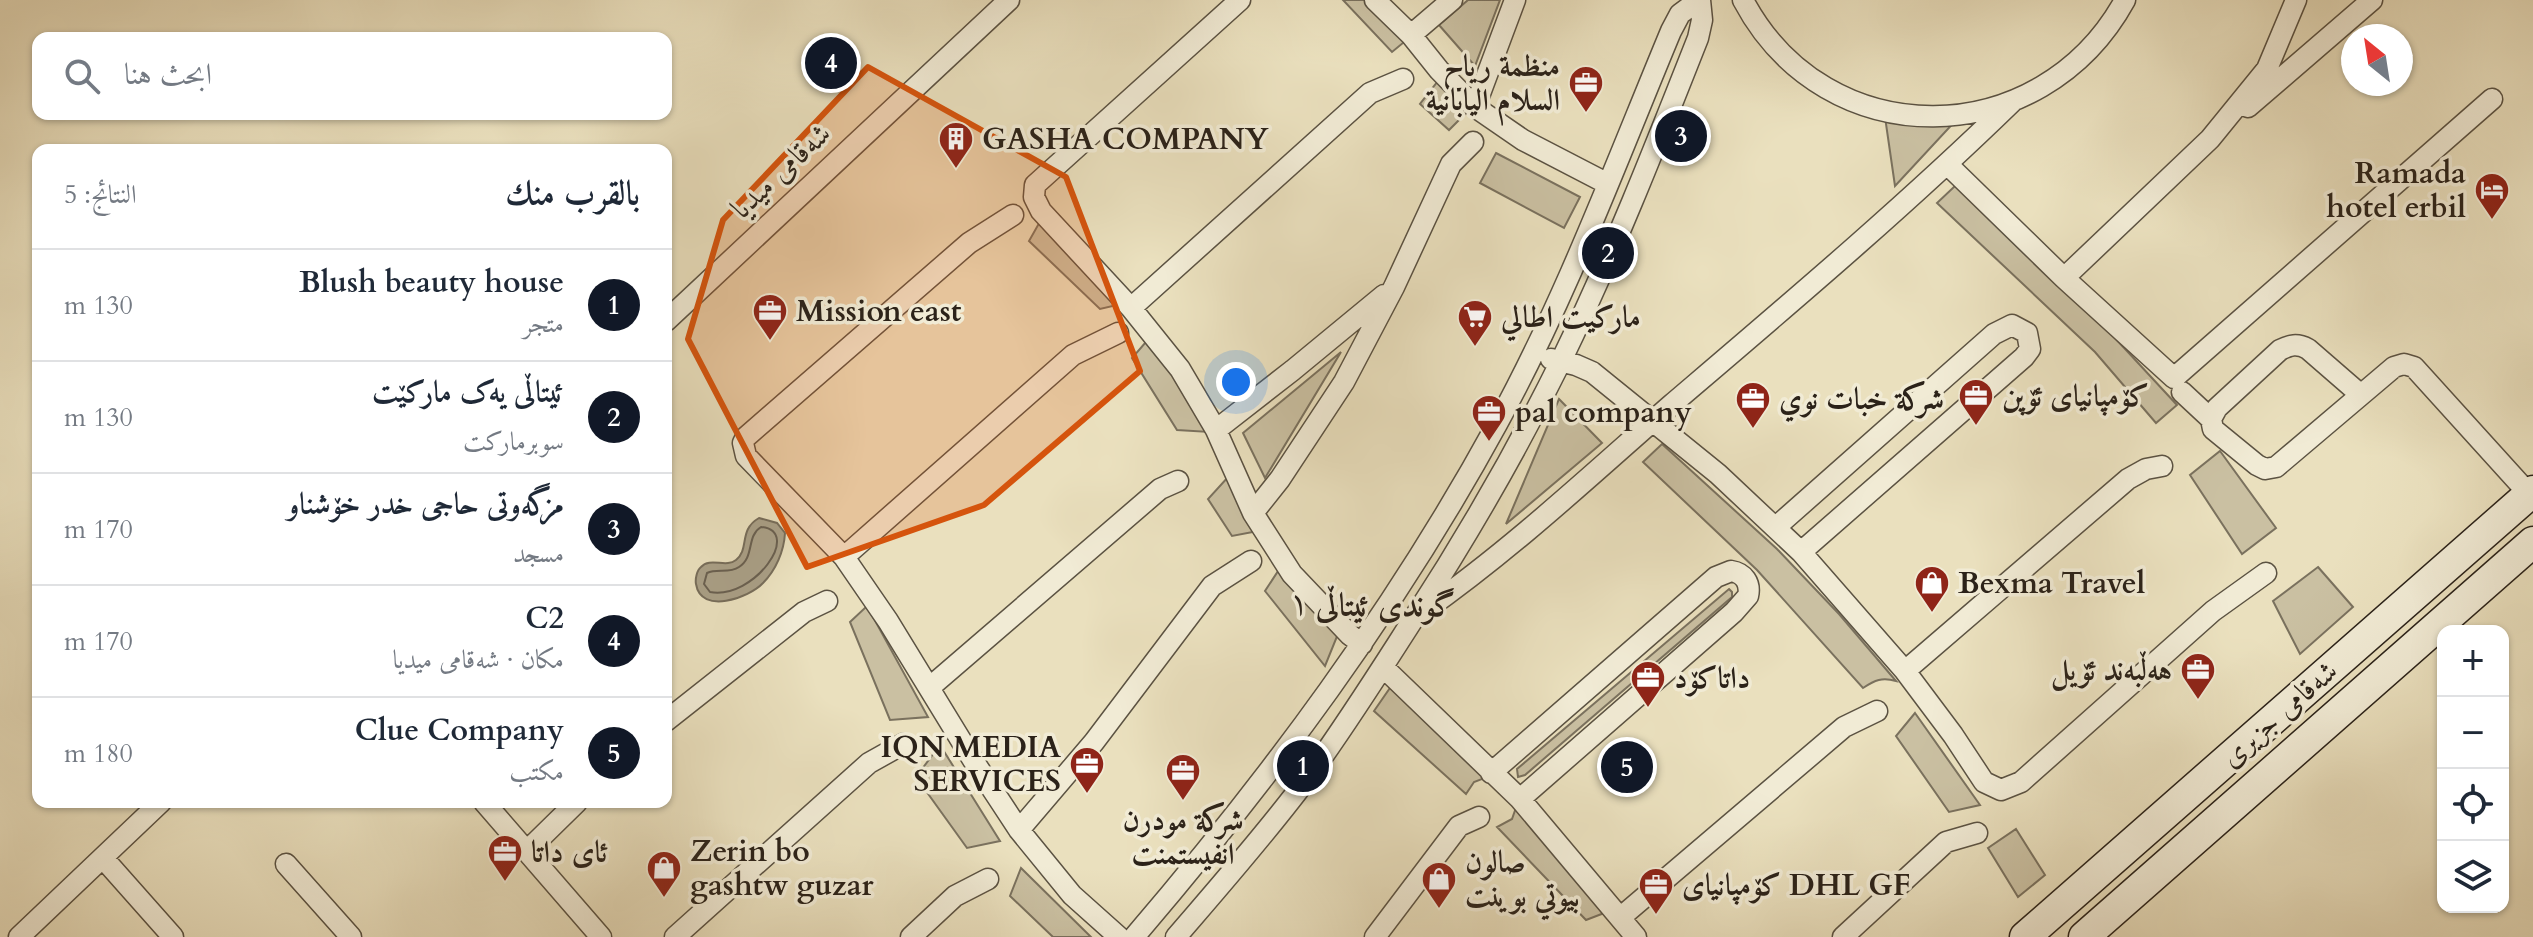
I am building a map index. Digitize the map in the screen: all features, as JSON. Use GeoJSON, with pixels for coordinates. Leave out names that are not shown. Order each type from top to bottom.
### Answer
{"type":"FeatureCollection","features":[{"type":"Feature","properties":{"kind":"street","name":"شەقامی میدیا"},"geometry":{"type":"LineString","coordinates":[[672,315],[1009,0]]}},
{"type":"Feature","properties":{"kind":"street"},"geometry":{"type":"LineString","coordinates":[[1240,0],[1035,185],[1034,197],[1041,211],[1131,308],[1180,369],[1216,430],[1253,513],[1292,574],[1362,644]]}},
{"type":"Feature","properties":{"kind":"street"},"geometry":{"type":"LineString","coordinates":[[1375,0],[1411,35],[1475,107],[1523,140],[1608,184]]}},
{"type":"Feature","properties":{"kind":"street"},"geometry":{"type":"LineString","coordinates":[[1411,35],[1452,0]]}},
{"type":"Feature","properties":{"kind":"street"},"geometry":{"type":"LineString","coordinates":[[1475,107],[1515,0]]}},
{"type":"Feature","properties":{"kind":"street"},"geometry":{"type":"LineString","coordinates":[[1134,937],[1287,750],[1362,644],[1442,521],[1498,421],[1574,270],[1671,31],[1680,14],[1700,0],[1702,20],[1698,38],[1617,238],[1560,362],[1459,551],[1304,783],[1176,937]]}},
{"type":"Feature","properties":{"kind":"street"},"geometry":{"type":"LineString","coordinates":[[1743,0],[1769,40],[1813,81],[1867,107],[1897,114],[1942,117],[2012,102],[2060,77],[2081,59],[2107,29],[2125,0]]}},
{"type":"Feature","properties":{"kind":"street"},"geometry":{"type":"LineString","coordinates":[[2210,139],[2267,69],[2296,0]]}},
{"type":"Feature","properties":{"kind":"street"},"geometry":{"type":"LineString","coordinates":[[2064,278],[2210,139],[2372,0]]}},
{"type":"Feature","properties":{"kind":"street"},"geometry":{"type":"LineString","coordinates":[[1131,308],[1370,93],[1403,79]]}},
{"type":"Feature","properties":{"kind":"street"},"geometry":{"type":"LineString","coordinates":[[1948,165],[2064,278],[2174,378],[2492,99]]}},
{"type":"Feature","properties":{"kind":"street"},"geometry":{"type":"LineString","coordinates":[[1414,618],[1473,577],[1550,514],[1948,165],[2012,102]]}},
{"type":"Feature","properties":{"kind":"street"},"geometry":{"type":"LineString","coordinates":[[1253,513],[1280,479],[1344,382],[1394,287],[1451,164],[1473,142]]}},
{"type":"Feature","properties":{"kind":"street"},"geometry":{"type":"LineString","coordinates":[[1013,215],[969,243],[746,437],[743,443],[746,456],[765,478],[844,557],[888,621],[1019,830],[1072,895],[1119,937]]}},
{"type":"Feature","properties":{"kind":"street"},"geometry":{"type":"LineString","coordinates":[[1216,430],[1394,287]]}},
{"type":"Feature","properties":{"kind":"street"},"geometry":{"type":"LineString","coordinates":[[1776,527],[1987,340],[2012,325],[2027,333],[2030,349],[2015,366],[1801,552]]}},
{"type":"Feature","properties":{"kind":"street"},"geometry":{"type":"LineString","coordinates":[[844,557],[1073,355],[1118,333]]}},
{"type":"Feature","properties":{"kind":"street"},"geometry":{"type":"LineString","coordinates":[[2211,419],[2217,408],[2289,345],[2308,349],[2361,395]]}},
{"type":"Feature","properties":{"kind":"street"},"geometry":{"type":"LineString","coordinates":[[1531,354],[1592,372],[1718,474],[1776,527],[1905,671],[1984,782],[2001,790],[2021,782],[2213,611],[2266,573]]}},
{"type":"Feature","properties":{"kind":"street"},"geometry":{"type":"LineString","coordinates":[[2182,392],[2211,419],[2213,429],[2265,469],[2276,467],[2394,367],[2404,364],[2414,367],[2531,492]]}},
{"type":"Feature","properties":{"kind":"street"},"geometry":{"type":"LineString","coordinates":[[1905,671],[2128,479],[2146,469],[2162,466]]}},
{"type":"Feature","properties":{"kind":"street"},"geometry":{"type":"LineString","coordinates":[[929,688],[1160,489],[1178,481]]}},
{"type":"Feature","properties":{"kind":"street","name":"شەقامی جزیری"},"geometry":{"type":"LineString","coordinates":[[2025,937],[2531,492]]}},
{"type":"Feature","properties":{"kind":"street","name":"شەقامی جزیری"},"geometry":{"type":"LineString","coordinates":[[2084,937],[2533,542]]}},
{"type":"Feature","properties":{"kind":"street"},"geometry":{"type":"LineString","coordinates":[[1019,830],[1094,742],[1212,586],[1251,561]]}},
{"type":"Feature","properties":{"kind":"street"},"geometry":{"type":"LineString","coordinates":[[1491,773],[1716,577],[1731,571],[1742,576],[1749,592],[1743,603],[1520,799]]}},
{"type":"Feature","properties":{"kind":"street"},"geometry":{"type":"LineString","coordinates":[[672,716],[804,612],[827,601]]}},
{"type":"Feature","properties":{"kind":"street"},"geometry":{"type":"LineString","coordinates":[[1383,667],[1520,799],[1636,937]]}},
{"type":"Feature","properties":{"kind":"street"},"geometry":{"type":"LineString","coordinates":[[2289,706],[2287,718],[2293,729],[2304,735],[2316,733]]}},
{"type":"Feature","properties":{"kind":"street"},"geometry":{"type":"LineString","coordinates":[[1621,917],[1844,727],[1877,711]]}},
{"type":"Feature","properties":{"kind":"street"},"geometry":{"type":"LineString","coordinates":[[2249,740],[2262,738],[2273,744],[2278,755],[2277,767]]}},
{"type":"Feature","properties":{"kind":"street"},"geometry":{"type":"LineString","coordinates":[[675,937],[869,763],[903,744]]}},
{"type":"Feature","properties":{"kind":"street"},"geometry":{"type":"LineString","coordinates":[[19,937],[155,808]]}},
{"type":"Feature","properties":{"kind":"street"},"geometry":{"type":"LineString","coordinates":[[489,808],[601,937]]}},
{"type":"Feature","properties":{"kind":"street"},"geometry":{"type":"LineString","coordinates":[[527,851],[571,808]]}},
{"type":"Feature","properties":{"kind":"street"},"geometry":{"type":"LineString","coordinates":[[1375,937],[1459,826],[1479,817]]}},
{"type":"Feature","properties":{"kind":"street"},"geometry":{"type":"LineString","coordinates":[[1843,937],[1946,842],[1977,833]]}},
{"type":"Feature","properties":{"kind":"street"},"geometry":{"type":"LineString","coordinates":[[1212,845],[1238,866]]}},
{"type":"Feature","properties":{"kind":"street"},"geometry":{"type":"LineString","coordinates":[[103,858],[173,937]]}},
{"type":"Feature","properties":{"kind":"street"},"geometry":{"type":"LineString","coordinates":[[286,864],[351,937]]}},
{"type":"Feature","properties":{"kind":"street"},"geometry":{"type":"LineString","coordinates":[[911,937],[955,896],[988,879]]}},
{"type":"Feature","properties":{"kind":"highlighted area"},"geometry":{"type":"Polygon","coordinates":[[[868,67],[1066,177],[1140,371],[984,505],[807,567],[688,339],[723,220],[868,67]]]}},
{"type":"Feature","properties":{"kind":"shaded area"},"geometry":{"type":"Polygon","coordinates":[[[1343,0],[1376,0],[1409,38],[1392,52],[1343,0]]]}},
{"type":"Feature","properties":{"kind":"shaded area"},"geometry":{"type":"Polygon","coordinates":[[[1468,0],[1500,0],[1475,66],[1439,25],[1468,0]]]}},
{"type":"Feature","properties":{"kind":"shaded area"},"geometry":{"type":"Polygon","coordinates":[[[1438,81],[1470,109],[1449,130],[1420,104],[1438,81]]]}},
{"type":"Feature","properties":{"kind":"shaded area"},"geometry":{"type":"Polygon","coordinates":[[[1885,117],[1959,117],[1895,186],[1885,117]]]}},
{"type":"Feature","properties":{"kind":"shaded area"},"geometry":{"type":"Polygon","coordinates":[[[1496,153],[1580,197],[1564,228],[1480,183],[1496,153]]]}},
{"type":"Feature","properties":{"kind":"shaded area"},"geometry":{"type":"Polygon","coordinates":[[[1956,185],[2051,269],[2177,405],[2156,423],[2095,352],[1937,203],[1956,185]]]}},
{"type":"Feature","properties":{"kind":"shaded area"},"geometry":{"type":"Polygon","coordinates":[[[1042,218],[1130,302],[1100,309],[1029,241],[1042,218]]]}},
{"type":"Feature","properties":{"kind":"shaded area"},"geometry":{"type":"Polygon","coordinates":[[[1152,335],[1209,432],[1177,430],[1132,358],[1152,335]]]}},
{"type":"Feature","properties":{"kind":"shaded area"},"geometry":{"type":"Polygon","coordinates":[[[1341,352],[1265,478],[1243,433],[1341,352]]]}},
{"type":"Feature","properties":{"kind":"shaded area"},"geometry":{"type":"Polygon","coordinates":[[[1559,399],[1602,443],[1506,524],[1559,399]]]}},
{"type":"Feature","properties":{"kind":"shaded area"},"geometry":{"type":"Polygon","coordinates":[[[1662,444],[1777,549],[1839,614],[1896,681],[1879,680],[1863,688],[1757,570],[1643,462],[1662,444]]]}},
{"type":"Feature","properties":{"kind":"shaded area"},"geometry":{"type":"Polygon","coordinates":[[[2220,451],[2276,528],[2242,554],[2190,475],[2220,451]]]}},
{"type":"Feature","properties":{"kind":"shaded area"},"geometry":{"type":"Polygon","coordinates":[[[1229,476],[1258,531],[1232,536],[1208,499],[1229,476]]]}},
{"type":"Feature","properties":{"kind":"shaded area"},"geometry":{"type":"Polygon","coordinates":[[[1282,565],[1338,634],[1325,666],[1265,591],[1282,565]]]}},
{"type":"Feature","properties":{"kind":"shaded area"},"geometry":{"type":"Polygon","coordinates":[[[2318,567],[2353,607],[2300,654],[2273,601],[2318,567]]]}},
{"type":"Feature","properties":{"kind":"shaded area"},"geometry":{"type":"Polygon","coordinates":[[[1729,589],[1732,597],[1525,775],[1518,777],[1517,769],[1729,589]]]}},
{"type":"Feature","properties":{"kind":"shaded area"},"geometry":{"type":"Polygon","coordinates":[[[867,606],[928,717],[890,720],[850,622],[867,606]]]}},
{"type":"Feature","properties":{"kind":"shaded area"},"geometry":{"type":"Polygon","coordinates":[[[1392,685],[1490,776],[1474,782],[1466,794],[1374,711],[1392,685]]]}},
{"type":"Feature","properties":{"kind":"shaded area"},"geometry":{"type":"Polygon","coordinates":[[[1915,713],[1980,805],[1949,812],[1896,736],[1915,713]]]}},
{"type":"Feature","properties":{"kind":"shaded area"},"geometry":{"type":"Polygon","coordinates":[[[940,745],[1000,841],[967,848],[916,777],[940,745]]]}},
{"type":"Feature","properties":{"kind":"shaded area"},"geometry":{"type":"Polygon","coordinates":[[[1518,802],[1612,910],[1586,920],[1497,827],[1512,819],[1518,802]]]}},
{"type":"Feature","properties":{"kind":"shaded area"},"geometry":{"type":"Polygon","coordinates":[[[2016,829],[2045,875],[2018,897],[1988,848],[2016,829]]]}},
{"type":"Feature","properties":{"kind":"shaded area"},"geometry":{"type":"Polygon","coordinates":[[[1021,868],[1091,937],[1053,937],[1010,896],[1021,868]]]}},
{"type":"Feature","properties":{"kind":"water"},"geometry":{"type":"Polygon","coordinates":[[[759,518],[777,523],[785,533],[781,553],[772,572],[747,594],[726,601],[707,599],[696,584],[698,570],[705,564],[736,560],[743,550],[749,528],[759,518]]]}},
{"type":"Feature","properties":{"kind":"place","name":"C2"},"geometry":{"type":"Point","coordinates":[831,63]}},
{"type":"Feature","properties":{"kind":"place","name":"منظمة رياح السلام اليابانية"},"geometry":{"type":"Point","coordinates":[1586,114]}},
{"type":"Feature","properties":{"kind":"place","name":"مزگه‌وتی حاجی خدر خۆشناو"},"geometry":{"type":"Point","coordinates":[1681,136]}},
{"type":"Feature","properties":{"kind":"place","name":"GASHA COMPANY"},"geometry":{"type":"Point","coordinates":[956,170]}},
{"type":"Feature","properties":{"kind":"place","name":"Ramada hotel erbil"},"geometry":{"type":"Point","coordinates":[2492,221]}},
{"type":"Feature","properties":{"kind":"place","name":"ئیتاڵی یەک مارکێت"},"geometry":{"type":"Point","coordinates":[1608,253]}},
{"type":"Feature","properties":{"kind":"place","name":"Mission east"},"geometry":{"type":"Point","coordinates":[770,342]}},
{"type":"Feature","properties":{"kind":"place","name":"ماركيت اطالي"},"geometry":{"type":"Point","coordinates":[1475,348]}},
{"type":"Feature","properties":{"kind":"place","name":"کۆمپانیای ئۆپن"},"geometry":{"type":"Point","coordinates":[1976,427]}},
{"type":"Feature","properties":{"kind":"place","name":"شركة خبات نوي"},"geometry":{"type":"Point","coordinates":[1753,430]}},
{"type":"Feature","properties":{"kind":"place","name":"pal company"},"geometry":{"type":"Point","coordinates":[1489,443]}},
{"type":"Feature","properties":{"kind":"place","name":"Bexma Travel"},"geometry":{"type":"Point","coordinates":[1932,614]}},
{"type":"Feature","properties":{"kind":"place","name":"هەڵبەند ئۆیل"},"geometry":{"type":"Point","coordinates":[2198,701]}},
{"type":"Feature","properties":{"kind":"place","name":"داتاکۆد"},"geometry":{"type":"Point","coordinates":[1648,709]}},
{"type":"Feature","properties":{"kind":"place","name":"Blush beauty house"},"geometry":{"type":"Point","coordinates":[1303,766]}},
{"type":"Feature","properties":{"kind":"place","name":"Clue Company"},"geometry":{"type":"Point","coordinates":[1627,767]}},
{"type":"Feature","properties":{"kind":"place","name":"IQN MEDIA SERVICES"},"geometry":{"type":"Point","coordinates":[1087,795]}},
{"type":"Feature","properties":{"kind":"place","name":"شركة مودرن انفيستمنت"},"geometry":{"type":"Point","coordinates":[1183,802]}},
{"type":"Feature","properties":{"kind":"place","name":"ئای داتا"},"geometry":{"type":"Point","coordinates":[505,883]}},
{"type":"Feature","properties":{"kind":"place","name":"Zerin bo gashtw guzar"},"geometry":{"type":"Point","coordinates":[664,899]}},
{"type":"Feature","properties":{"kind":"place","name":"صالون بيوتي بوينت"},"geometry":{"type":"Point","coordinates":[1439,910]}},
{"type":"Feature","properties":{"kind":"place","name":"کۆمپانیای DHL GF"},"geometry":{"type":"Point","coordinates":[1656,916]}},
{"type":"Feature","properties":{"kind":"district","name":"گوندی ئیتاڵی ١"},"geometry":{"type":"Point","coordinates":[1373,606]}}]}
